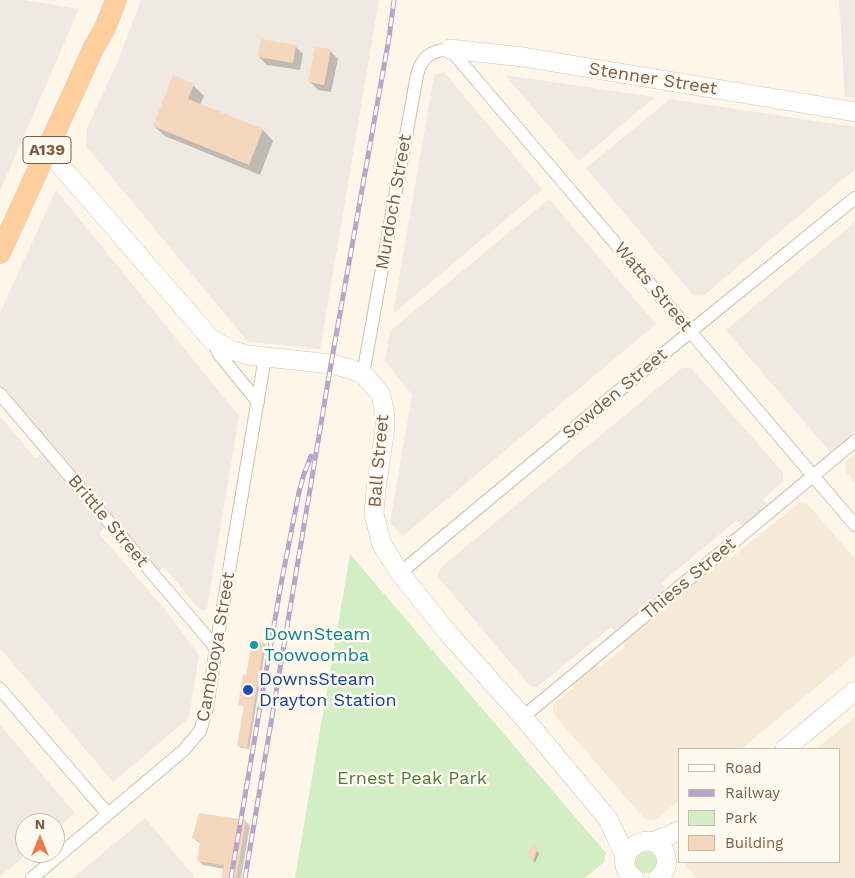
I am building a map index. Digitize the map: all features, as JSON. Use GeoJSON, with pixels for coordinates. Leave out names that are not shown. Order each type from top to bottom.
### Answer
{"type":"FeatureCollection","features":[{"type":"Feature","properties":{"kind":"highway","name":"A139"},"geometry":{"type":"LineString","coordinates":[[94,47],[98,25],[106,0]]}},
{"type":"Feature","properties":{"kind":"highway","name":"A139"},"geometry":{"type":"LineString","coordinates":[[0,253],[94,47],[105,28],[116,0]]}},
{"type":"Feature","properties":{"kind":"main road","name":"Stenner Street"},"geometry":{"type":"LineString","coordinates":[[450,49],[523,57],[855,112]]}},
{"type":"Feature","properties":{"kind":"main road"},"geometry":{"type":"LineString","coordinates":[[47,150],[212,340],[231,350],[265,357],[331,364],[363,374]]}},
{"type":"Feature","properties":{"kind":"main road","name":"Ball Street"},"geometry":{"type":"LineString","coordinates":[[363,374],[381,395],[383,404],[385,428],[377,477],[374,514],[382,545],[400,573],[448,633],[523,717],[608,819],[626,869]]}},
{"type":"Feature","properties":{"kind":"main road"},"geometry":{"type":"LineString","coordinates":[[786,748],[855,691]]}},
{"type":"Feature","properties":{"kind":"main road","name":"Ball Street"},"geometry":{"type":"LineString","coordinates":[[608,819],[662,848],[665,870]]}},
{"type":"Feature","properties":{"kind":"main road"},"geometry":{"type":"LineString","coordinates":[[626,869],[632,847],[678,831]]}},
{"type":"Feature","properties":{"kind":"main road"},"geometry":{"type":"LineString","coordinates":[[665,870],[678,845]]}},
{"type":"Feature","properties":{"kind":"street","name":"Watts Street"},"geometry":{"type":"LineString","coordinates":[[450,49],[855,525]]}},
{"type":"Feature","properties":{"kind":"street","name":"Murdoch Street"},"geometry":{"type":"LineString","coordinates":[[363,374],[417,75],[425,58],[441,50],[450,49]]}},
{"type":"Feature","properties":{"kind":"street","name":"Sowden Street"},"geometry":{"type":"LineString","coordinates":[[400,573],[855,198]]}},
{"type":"Feature","properties":{"kind":"street"},"geometry":{"type":"LineString","coordinates":[[212,340],[219,354],[258,402]]}},
{"type":"Feature","properties":{"kind":"street","name":"Cambooya Street"},"geometry":{"type":"LineString","coordinates":[[32,878],[184,750],[200,731],[207,708],[265,357]]}},
{"type":"Feature","properties":{"kind":"street","name":"Brittle Street"},"geometry":{"type":"LineString","coordinates":[[0,394],[216,648]]}},
{"type":"Feature","properties":{"kind":"street","name":"Thiess Street"},"geometry":{"type":"LineString","coordinates":[[523,717],[855,441]]}},
{"type":"Feature","properties":{"kind":"street"},"geometry":{"type":"LineString","coordinates":[[0,689],[107,813]]}},
{"type":"Feature","properties":{"kind":"shaded area"},"geometry":{"type":"Polygon","coordinates":[[[0,0],[25,0],[79,9],[0,191],[0,0]]]}},
{"type":"Feature","properties":{"kind":"shaded area"},"geometry":{"type":"Polygon","coordinates":[[[141,0],[379,0],[320,349],[248,342],[86,146],[87,128],[118,61],[141,0]]]}},
{"type":"Feature","properties":{"kind":"shaded area"},"geometry":{"type":"Polygon","coordinates":[[[839,0],[855,0],[855,98],[845,97],[839,0]]]}},
{"type":"Feature","properties":{"kind":"shaded area"},"geometry":{"type":"Polygon","coordinates":[[[444,72],[542,189],[393,314],[434,75],[444,72]]]}},
{"type":"Feature","properties":{"kind":"shaded area"},"geometry":{"type":"Polygon","coordinates":[[[505,75],[655,97],[579,161],[505,75]]]}},
{"type":"Feature","properties":{"kind":"shaded area"},"geometry":{"type":"Polygon","coordinates":[[[670,99],[855,127],[855,169],[703,296],[693,295],[586,168],[670,99]]]}},
{"type":"Feature","properties":{"kind":"shaded area"},"geometry":{"type":"Polygon","coordinates":[[[56,190],[239,416],[207,609],[202,610],[198,608],[164,567],[158,572],[0,386],[0,313],[56,190]]]}},
{"type":"Feature","properties":{"kind":"shaded area"},"geometry":{"type":"Polygon","coordinates":[[[549,199],[656,324],[403,536],[390,523],[412,395],[385,361],[390,331],[549,199]]]}},
{"type":"Feature","properties":{"kind":"shaded area"},"geometry":{"type":"Polygon","coordinates":[[[855,222],[855,431],[830,452],[726,330],[855,222]]]}},
{"type":"Feature","properties":{"kind":"shaded area"},"geometry":{"type":"Polygon","coordinates":[[[682,368],[691,368],[783,472],[783,482],[763,499],[767,504],[743,526],[736,521],[661,583],[666,588],[615,631],[611,627],[537,687],[530,686],[438,577],[440,568],[682,368]]]}},
{"type":"Feature","properties":{"kind":"shaded area"},"geometry":{"type":"Polygon","coordinates":[[[0,416],[36,459],[43,451],[107,526],[99,534],[164,608],[199,655],[189,718],[113,782],[0,648],[0,416]]]}},
{"type":"Feature","properties":{"kind":"shaded area"},"geometry":{"type":"Polygon","coordinates":[[[855,454],[855,482],[845,471],[846,461],[855,454]]]}},
{"type":"Feature","properties":{"kind":"shaded area"},"geometry":{"type":"Polygon","coordinates":[[[799,503],[808,504],[855,559],[855,655],[742,748],[678,748],[678,801],[658,818],[647,820],[556,717],[553,706],[573,688],[570,683],[595,662],[600,667],[625,647],[620,640],[722,556],[727,561],[799,503]]]}},
{"type":"Feature","properties":{"kind":"shaded area"},"geometry":{"type":"Polygon","coordinates":[[[855,717],[855,878],[696,878],[686,866],[686,863],[840,863],[840,748],[817,748],[855,717]]]}},
{"type":"Feature","properties":{"kind":"shaded area"},"geometry":{"type":"Polygon","coordinates":[[[0,725],[75,813],[65,822],[65,813],[15,813],[16,863],[0,877],[0,725]]]}},
{"type":"Feature","properties":{"kind":"shaded area"},"geometry":{"type":"Polygon","coordinates":[[[145,818],[194,878],[73,878],[145,818]]]}},
{"type":"Feature","properties":{"kind":"green space","name":"Ernest Peak Park"},"geometry":{"type":"Polygon","coordinates":[[[350,554],[606,853],[604,862],[585,878],[295,878],[350,554]]]}},
{"type":"Feature","properties":{"kind":"green space"},"geometry":{"type":"Polygon","coordinates":[[[646,851],[654,854],[657,862],[654,870],[646,873],[638,870],[635,862],[638,854],[646,851]]]}},
{"type":"Feature","properties":{"kind":"building"},"geometry":{"type":"Polygon","coordinates":[[[261,39],[296,45],[293,63],[258,57],[261,39]]]}},
{"type":"Feature","properties":{"kind":"building"},"geometry":{"type":"Polygon","coordinates":[[[315,47],[331,49],[324,85],[308,82],[315,47]]]}},
{"type":"Feature","properties":{"kind":"building"},"geometry":{"type":"Polygon","coordinates":[[[173,75],[194,84],[188,99],[263,129],[249,165],[153,126],[173,75]]]}},
{"type":"Feature","properties":{"kind":"building","name":"DownsSteam Drayton Station"},"geometry":{"type":"Polygon","coordinates":[[[252,640],[264,642],[247,748],[237,746],[244,706],[238,705],[243,674],[246,675],[252,640]]]}},
{"type":"Feature","properties":{"kind":"building"},"geometry":{"type":"Polygon","coordinates":[[[199,813],[246,820],[236,878],[221,878],[224,865],[197,861],[200,841],[192,838],[199,813]]]}},
{"type":"Feature","properties":{"kind":"building"},"geometry":{"type":"Polygon","coordinates":[[[534,843],[537,851],[533,862],[528,854],[534,843]]]}},
{"type":"Feature","properties":{"kind":"railway"},"geometry":{"type":"LineString","coordinates":[[245,878],[394,0]]}},
{"type":"Feature","properties":{"kind":"railway"},"geometry":{"type":"LineString","coordinates":[[231,878],[281,584],[299,492],[311,456]]}},
{"type":"Feature","properties":{"kind":"place","name":"DownSteam Toowoomba"},"geometry":{"type":"Point","coordinates":[254,645]}},
{"type":"Feature","properties":{"kind":"place","name":"DownsSteam Drayton Station"},"geometry":{"type":"Point","coordinates":[248,690]}}]}
